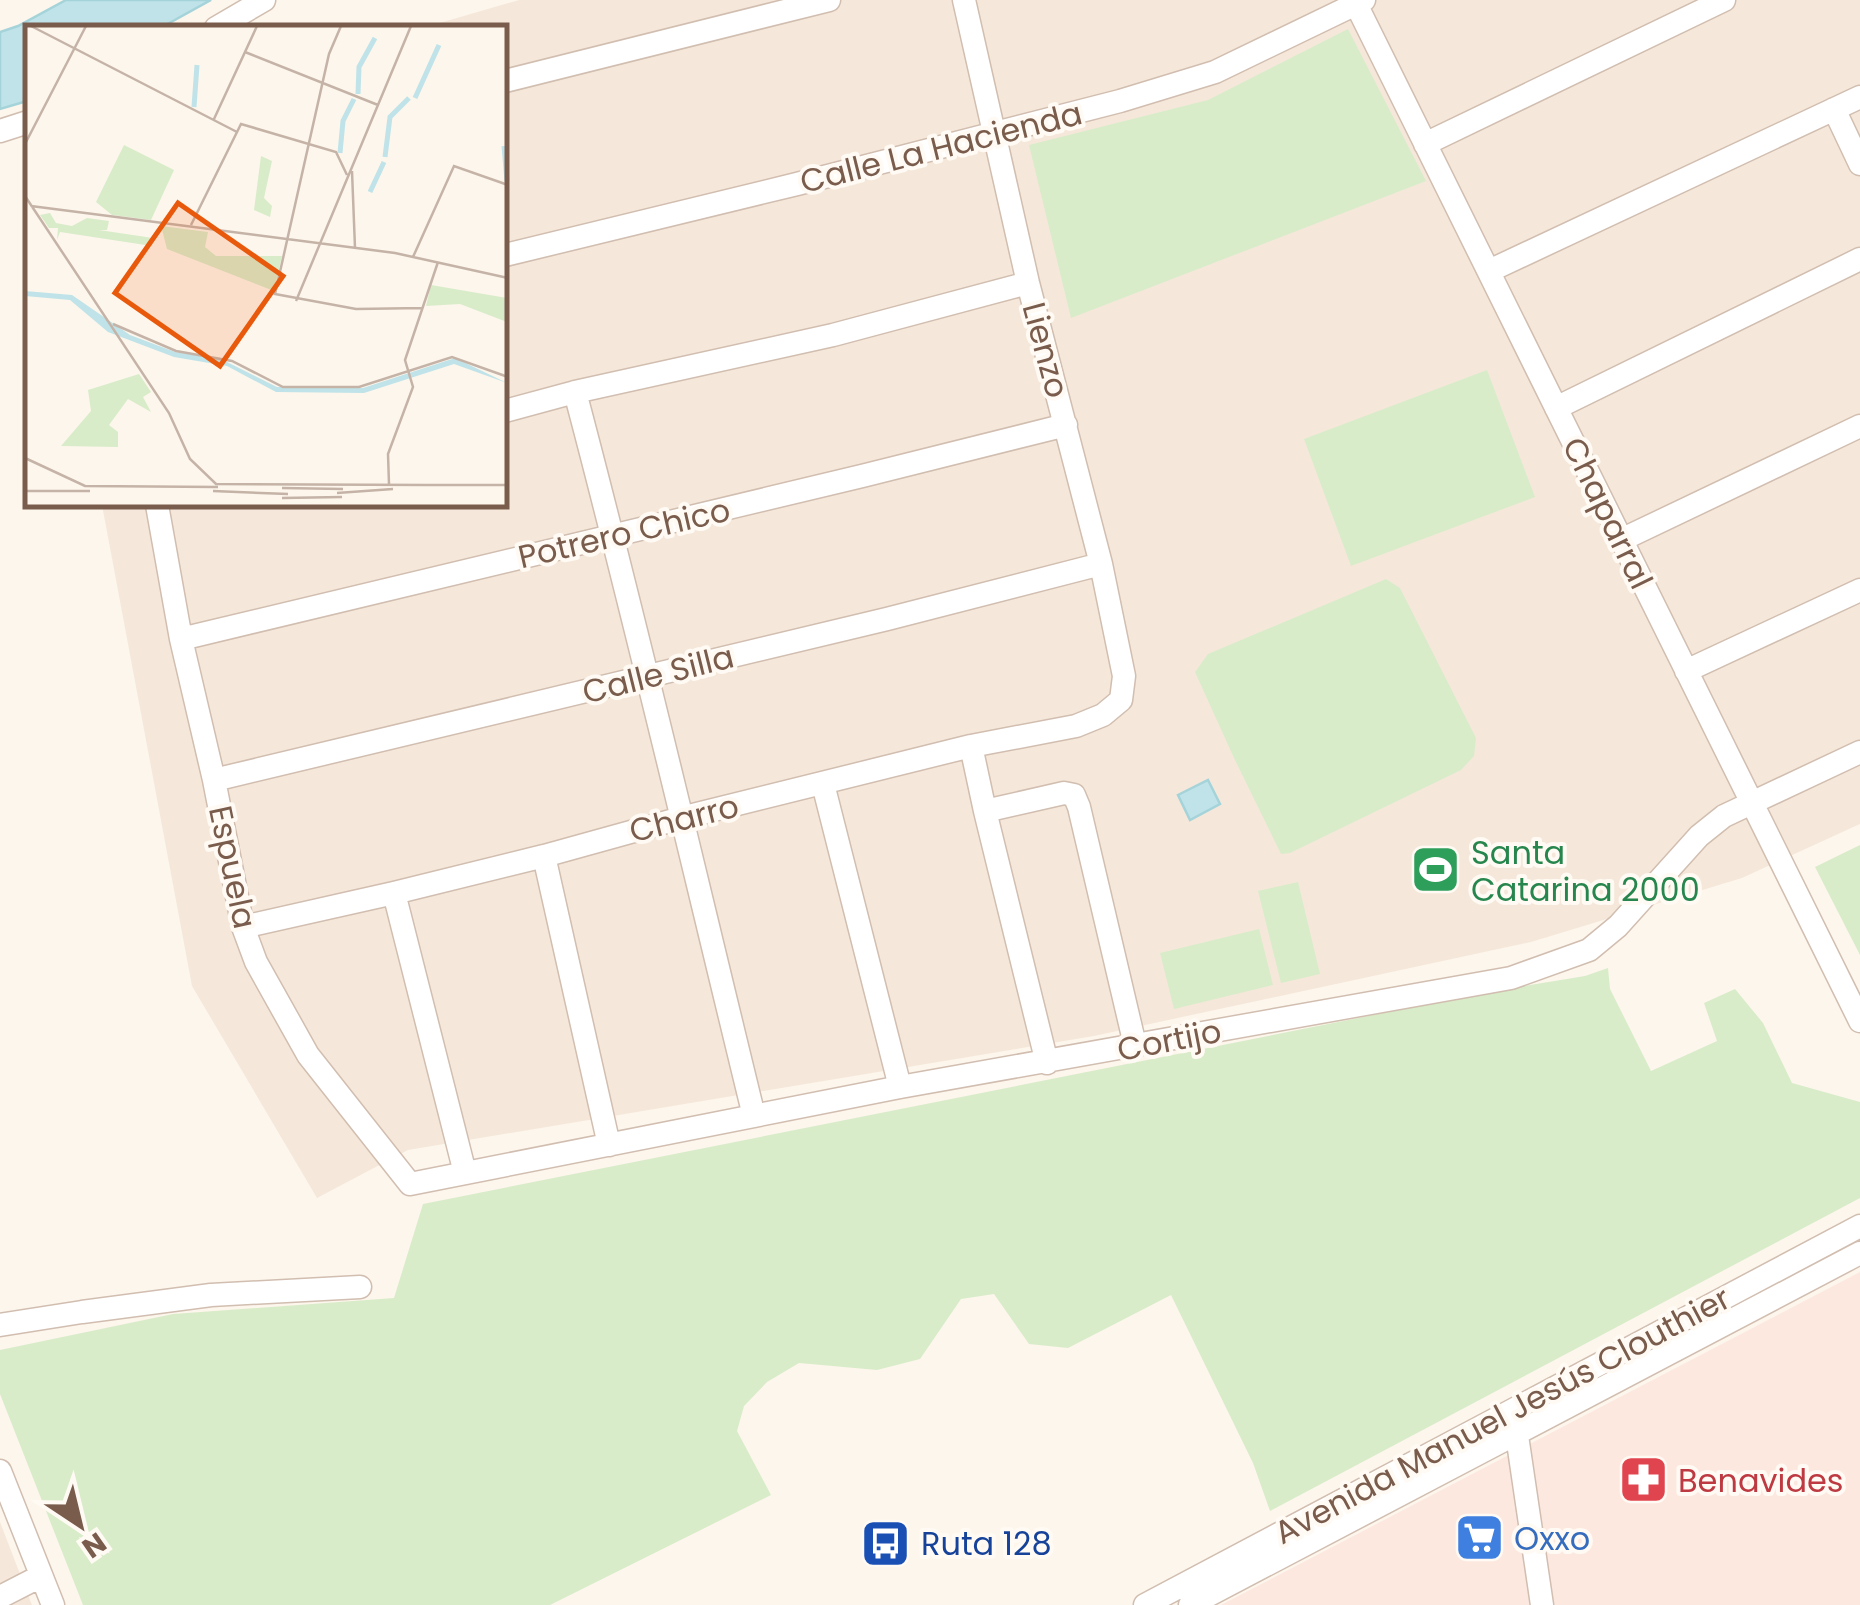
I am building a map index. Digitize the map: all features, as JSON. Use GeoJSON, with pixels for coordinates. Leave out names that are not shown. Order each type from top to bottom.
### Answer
{"type":"FeatureCollection","features":[{"type":"Feature","properties":{"kind":"street"},"geometry":{"type":"LineString","coordinates":[[221,25],[264,0]]}},
{"type":"Feature","properties":{"kind":"street"},"geometry":{"type":"LineString","coordinates":[[508,80],[829,0]]}},
{"type":"Feature","properties":{"kind":"street","name":"Lienzo"},"geometry":{"type":"LineString","coordinates":[[964,0],[1028,283],[1101,564],[1124,676],[1120,700]]}},
{"type":"Feature","properties":{"kind":"street"},"geometry":{"type":"LineString","coordinates":[[1426,144],[1724,0]]}},
{"type":"Feature","properties":{"kind":"street","name":"Calle La Hacienda"},"geometry":{"type":"LineString","coordinates":[[508,255],[1120,101],[1215,72],[1360,2]]}},
{"type":"Feature","properties":{"kind":"street","name":"Chaparral"},"geometry":{"type":"LineString","coordinates":[[1360,2],[1426,144],[1860,1022]]}},
{"type":"Feature","properties":{"kind":"street"},"geometry":{"type":"LineString","coordinates":[[1489,272],[1860,97]]}},
{"type":"Feature","properties":{"kind":"street"},"geometry":{"type":"LineString","coordinates":[[1834,110],[1860,164]]}},
{"type":"Feature","properties":{"kind":"street"},"geometry":{"type":"LineString","coordinates":[[0,132],[25,123]]}},
{"type":"Feature","properties":{"kind":"street"},"geometry":{"type":"LineString","coordinates":[[1556,408],[1860,259]]}},
{"type":"Feature","properties":{"kind":"street"},"geometry":{"type":"LineString","coordinates":[[508,409],[833,335],[1028,283]]}},
{"type":"Feature","properties":{"kind":"street"},"geometry":{"type":"LineString","coordinates":[[575,392],[649,676],[754,1116]]}},
{"type":"Feature","properties":{"kind":"street","name":"Potrero Chico"},"geometry":{"type":"LineString","coordinates":[[181,639],[1066,424]]}},
{"type":"Feature","properties":{"kind":"street"},"geometry":{"type":"LineString","coordinates":[[1622,540],[1860,426]]}},
{"type":"Feature","properties":{"kind":"street","name":"Espuela"},"geometry":{"type":"LineString","coordinates":[[159,508],[181,639],[243,926],[256,962],[308,1055],[410,1184]]}},
{"type":"Feature","properties":{"kind":"street","name":"Calle Silla"},"geometry":{"type":"LineString","coordinates":[[214,780],[1101,564]]}},
{"type":"Feature","properties":{"kind":"street"},"geometry":{"type":"LineString","coordinates":[[1686,670],[1860,590]]}},
{"type":"Feature","properties":{"kind":"street","name":"Charro"},"geometry":{"type":"LineString","coordinates":[[243,926],[544,856],[972,746],[1076,726],[1103,715],[1120,700]]}},
{"type":"Feature","properties":{"kind":"street"},"geometry":{"type":"LineString","coordinates":[[972,746],[1046,1063]]}},
{"type":"Feature","properties":{"kind":"street","name":"Cortijo"},"geometry":{"type":"LineString","coordinates":[[410,1184],[900,1088],[1511,978],[1589,950],[1618,926],[1699,836],[1724,816],[1860,752]]}},
{"type":"Feature","properties":{"kind":"street"},"geometry":{"type":"LineString","coordinates":[[823,784],[900,1088]]}},
{"type":"Feature","properties":{"kind":"street"},"geometry":{"type":"LineString","coordinates":[[985,812],[1064,793],[1074,795],[1135,1046]]}},
{"type":"Feature","properties":{"kind":"street"},"geometry":{"type":"LineString","coordinates":[[544,856],[609,1145]]}},
{"type":"Feature","properties":{"kind":"street"},"geometry":{"type":"LineString","coordinates":[[394,893],[464,1173]]}},
{"type":"Feature","properties":{"kind":"street","name":"Avenida Manuel Jesús Clouthier"},"geometry":{"type":"LineString","coordinates":[[1145,1605],[1860,1226]]}},
{"type":"Feature","properties":{"kind":"street","name":"Avenida Manuel Jesús Clouthier"},"geometry":{"type":"LineString","coordinates":[[1190,1605],[1860,1253]]}},
{"type":"Feature","properties":{"kind":"street"},"geometry":{"type":"LineString","coordinates":[[0,1325],[211,1295],[360,1287]]}},
{"type":"Feature","properties":{"kind":"street"},"geometry":{"type":"LineString","coordinates":[[1512,1409],[1542,1605]]}},
{"type":"Feature","properties":{"kind":"street"},"geometry":{"type":"LineString","coordinates":[[0,1471],[53,1605]]}},
{"type":"Feature","properties":{"kind":"street"},"geometry":{"type":"LineString","coordinates":[[0,1597],[41,1576]]}},
{"type":"Feature","properties":{"kind":"shaded area"},"geometry":{"type":"Polygon","coordinates":[[[519,0],[1860,0],[1860,824],[1742,878],[1531,942],[1094,1036],[408,1150],[317,1198],[192,986],[103,508],[508,508],[508,25],[433,25],[519,0]]]}},
{"type":"Feature","properties":{"kind":"shaded area"},"geometry":{"type":"Polygon","coordinates":[[[1860,1272],[1860,1605],[1221,1605],[1860,1272]]]}},
{"type":"Feature","properties":{"kind":"shaded area"},"geometry":{"type":"Polygon","coordinates":[[[0,1522],[32,1605],[0,1605],[0,1522]]]}},
{"type":"Feature","properties":{"kind":"green space"},"geometry":{"type":"Polygon","coordinates":[[[1348,29],[1426,181],[1071,318],[1029,145],[1208,100],[1348,29]]]}},
{"type":"Feature","properties":{"kind":"green space"},"geometry":{"type":"Polygon","coordinates":[[[1487,370],[1535,497],[1351,566],[1304,439],[1487,370]]]}},
{"type":"Feature","properties":{"kind":"green space"},"geometry":{"type":"Polygon","coordinates":[[[1386,579],[1400,588],[1476,738],[1474,756],[1461,770],[1281,854],[1195,672],[1208,654],[1386,579]]]}},
{"type":"Feature","properties":{"kind":"green space"},"geometry":{"type":"Polygon","coordinates":[[[1860,845],[1860,955],[1815,867],[1860,845]]]}},
{"type":"Feature","properties":{"kind":"green space"},"geometry":{"type":"Polygon","coordinates":[[[1298,882],[1320,974],[1281,983],[1258,891],[1298,882]]]}},
{"type":"Feature","properties":{"kind":"green space"},"geometry":{"type":"Polygon","coordinates":[[[1259,929],[1273,985],[1174,1009],[1160,953],[1259,929]]]}},
{"type":"Feature","properties":{"kind":"green space"},"geometry":{"type":"Polygon","coordinates":[[[1608,968],[1610,989],[1651,1071],[1717,1041],[1704,1003],[1735,989],[1763,1023],[1792,1083],[1860,1102],[1860,1198],[1270,1511],[1253,1463],[1171,1295],[1068,1348],[1029,1344],[994,1294],[961,1299],[920,1359],[877,1370],[799,1363],[767,1382],[744,1406],[737,1431],[771,1495],[550,1605],[83,1605],[0,1394],[0,1350],[173,1314],[394,1298],[423,1204],[1585,976],[1608,968]]]}},
{"type":"Feature","properties":{"kind":"water"},"geometry":{"type":"Polygon","coordinates":[[[66,0],[211,0],[166,25],[25,25],[25,102],[0,109],[0,32],[66,0]]]}},
{"type":"Feature","properties":{"kind":"water"},"geometry":{"type":"Polygon","coordinates":[[[1208,780],[1220,804],[1190,820],[1178,795],[1208,780]]]}},
{"type":"Feature","properties":{"kind":"place","name":"Santa Catarina 2000"},"geometry":{"type":"Point","coordinates":[1436,870]}},
{"type":"Feature","properties":{"kind":"place","name":"Benavides"},"geometry":{"type":"Point","coordinates":[1643,1480]}},
{"type":"Feature","properties":{"kind":"place","name":"Oxxo"},"geometry":{"type":"Point","coordinates":[1479,1538]}},
{"type":"Feature","properties":{"kind":"place","name":"Ruta 128"},"geometry":{"type":"Point","coordinates":[886,1543]}}]}
